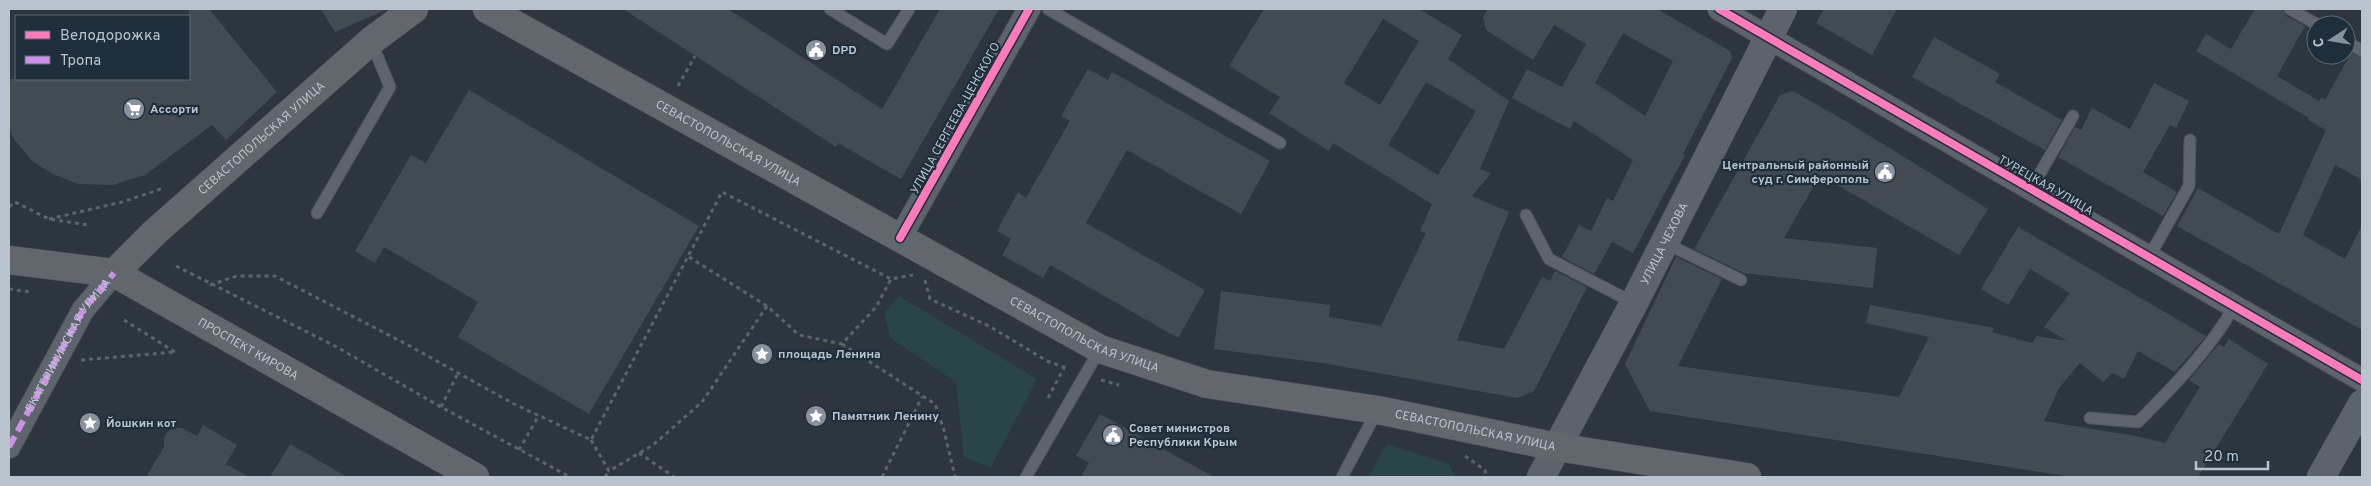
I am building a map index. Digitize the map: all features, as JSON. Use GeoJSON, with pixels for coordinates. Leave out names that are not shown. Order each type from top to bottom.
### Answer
{"type":"FeatureCollection","features":[{"type":"Feature","properties":{"kind":"main road","name":"СЕВАСТОПОЛЬСКАЯ УЛИЦА"},"geometry":{"type":"LineString","coordinates":[[114,273],[154,233],[371,41],[414,9]]}},
{"type":"Feature","properties":{"kind":"main road","name":"СЕВАСТОПОЛЬСКАЯ УЛИЦА"},"geometry":{"type":"LineString","coordinates":[[487,9],[1100,349],[1141,364],[1207,384],[1378,410],[1557,447],[1748,477]]}},
{"type":"Feature","properties":{"kind":"main road","name":"УЛИЦА ЧЕХОВА"},"geometry":{"type":"LineString","coordinates":[[1542,477],[1634,303],[1783,9]]}},
{"type":"Feature","properties":{"kind":"main road","name":"ПРОСПЕКТ КИРОВА"},"geometry":{"type":"LineString","coordinates":[[9,260],[114,273],[470,476]]}},
{"type":"Feature","properties":{"kind":"main road"},"geometry":{"type":"LineString","coordinates":[[2321,477],[2362,404]]}},
{"type":"Feature","properties":{"kind":"street","name":"УЛИЦА СЕРГЕЕВА-ЦЕНСКОГО"},"geometry":{"type":"LineString","coordinates":[[900,238],[1029,9]]}},
{"type":"Feature","properties":{"kind":"street","name":"ТУРЕЦКАЯ УЛИЦА"},"geometry":{"type":"LineString","coordinates":[[1719,9],[2362,380]]}},
{"type":"Feature","properties":{"kind":"street","name":"ЕКАТЕРИНИНСКАЯ УЛИЦА"},"geometry":{"type":"LineString","coordinates":[[9,447],[83,310],[114,273]]}},
{"type":"Feature","properties":{"kind":"lane"},"geometry":{"type":"LineString","coordinates":[[830,9],[886,44],[909,9]]}},
{"type":"Feature","properties":{"kind":"lane"},"geometry":{"type":"LineString","coordinates":[[1048,9],[1280,143]]}},
{"type":"Feature","properties":{"kind":"lane"},"geometry":{"type":"LineString","coordinates":[[2290,9],[2306,18]]}},
{"type":"Feature","properties":{"kind":"lane"},"geometry":{"type":"LineString","coordinates":[[317,213],[390,87],[371,41]]}},
{"type":"Feature","properties":{"kind":"lane"},"geometry":{"type":"LineString","coordinates":[[2031,189],[2073,116]]}},
{"type":"Feature","properties":{"kind":"lane"},"geometry":{"type":"LineString","coordinates":[[2149,257],[2188,186],[2190,140]]}},
{"type":"Feature","properties":{"kind":"lane"},"geometry":{"type":"LineString","coordinates":[[1526,215],[1549,259],[1634,303]]}},
{"type":"Feature","properties":{"kind":"lane"},"geometry":{"type":"LineString","coordinates":[[1664,243],[1741,280]]}},
{"type":"Feature","properties":{"kind":"lane"},"geometry":{"type":"LineString","coordinates":[[2090,418],[2138,422],[2176,385],[2226,322],[2234,307]]}},
{"type":"Feature","properties":{"kind":"lane"},"geometry":{"type":"LineString","coordinates":[[1026,477],[1100,349]]}},
{"type":"Feature","properties":{"kind":"lane"},"geometry":{"type":"LineString","coordinates":[[1342,477],[1378,410]]}},
{"type":"Feature","properties":{"kind":"path"},"geometry":{"type":"LineString","coordinates":[[676,90],[695,56]]}},
{"type":"Feature","properties":{"kind":"path"},"geometry":{"type":"LineString","coordinates":[[49,219],[122,202],[173,184]]}},
{"type":"Feature","properties":{"kind":"path"},"geometry":{"type":"LineString","coordinates":[[591,440],[722,192],[891,279],[916,274]]}},
{"type":"Feature","properties":{"kind":"path"},"geometry":{"type":"LineString","coordinates":[[9,207],[15,202],[49,219],[88,225]]}},
{"type":"Feature","properties":{"kind":"path"},"geometry":{"type":"LineString","coordinates":[[689,257],[766,306],[799,335],[842,344],[935,404],[944,430],[955,477]]}},
{"type":"Feature","properties":{"kind":"path"},"geometry":{"type":"LineString","coordinates":[[176,266],[336,346],[441,407],[570,477]]}},
{"type":"Feature","properties":{"kind":"path"},"geometry":{"type":"LineString","coordinates":[[210,284],[237,276],[275,276],[458,373],[591,440],[609,470]]}},
{"type":"Feature","properties":{"kind":"path"},"geometry":{"type":"LineString","coordinates":[[842,344],[876,307],[891,279]]}},
{"type":"Feature","properties":{"kind":"path"},"geometry":{"type":"LineString","coordinates":[[9,289],[30,292]]}},
{"type":"Feature","properties":{"kind":"path"},"geometry":{"type":"LineString","coordinates":[[605,477],[609,470],[653,445],[702,402],[766,306]]}},
{"type":"Feature","properties":{"kind":"path"},"geometry":{"type":"LineString","coordinates":[[54,363],[175,352],[124,320]]}},
{"type":"Feature","properties":{"kind":"path"},"geometry":{"type":"LineString","coordinates":[[441,407],[458,373]]}},
{"type":"Feature","properties":{"kind":"path"},"geometry":{"type":"LineString","coordinates":[[882,477],[922,397]]}},
{"type":"Feature","properties":{"kind":"path"},"geometry":{"type":"LineString","coordinates":[[519,450],[539,415]]}},
{"type":"Feature","properties":{"kind":"path"},"geometry":{"type":"LineString","coordinates":[[639,453],[674,477]]}},
{"type":"Feature","properties":{"kind":"green space"},"geometry":{"type":"Polygon","coordinates":[[[899,296],[1037,379],[991,467],[964,458],[956,382],[890,338],[884,313],[899,296]]]}},
{"type":"Feature","properties":{"kind":"green space"},"geometry":{"type":"Polygon","coordinates":[[[1387,444],[1449,464],[1455,477],[1368,477],[1387,444]]]}},
{"type":"Feature","properties":{"kind":"building","name":"Ассорти"},"geometry":{"type":"Polygon","coordinates":[[[189,9],[209,9],[277,92],[226,140],[212,125],[145,175],[113,185],[78,184],[53,174],[32,161],[13,138],[9,126],[9,79],[190,80],[189,9]]]}},
{"type":"Feature","properties":{"kind":"building"},"geometry":{"type":"Polygon","coordinates":[[[321,9],[388,9],[335,32],[321,9]]]}},
{"type":"Feature","properties":{"kind":"building"},"geometry":{"type":"Polygon","coordinates":[[[623,9],[728,9],[882,109],[940,9],[999,9],[901,179],[838,143],[836,147],[623,9]]]}},
{"type":"Feature","properties":{"kind":"building"},"geometry":{"type":"Polygon","coordinates":[[[1264,9],[1419,9],[1462,35],[1448,59],[1509,101],[1480,169],[1491,173],[1472,196],[1509,212],[1457,340],[1504,349],[1542,277],[1550,281],[1555,271],[1587,287],[1534,391],[1517,398],[1323,363],[1214,349],[1221,291],[1330,305],[1329,317],[1381,326],[1426,233],[1420,231],[1432,204],[1333,143],[1329,151],[1269,113],[1280,97],[1229,66],[1264,9]],[[1383,19],[1344,83],[1380,105],[1419,41],[1383,19]],[[1426,82],[1388,145],[1438,175],[1476,111],[1426,82]]]}},
{"type":"Feature","properties":{"kind":"building"},"geometry":{"type":"Polygon","coordinates":[[[1488,9],[1657,9],[1730,51],[1732,58],[1683,154],[1685,155],[1633,253],[1612,242],[1594,274],[1562,257],[1579,225],[1591,231],[1607,198],[1613,201],[1633,160],[1574,121],[1570,129],[1512,98],[1527,69],[1562,87],[1586,44],[1554,25],[1533,60],[1486,30],[1483,17],[1488,9]],[[1623,33],[1595,83],[1645,116],[1673,61],[1623,33]]]}},
{"type":"Feature","properties":{"kind":"building"},"geometry":{"type":"Polygon","coordinates":[[[1824,9],[1897,9],[1872,55],[1816,23],[1824,9]]]}},
{"type":"Feature","properties":{"kind":"building"},"geometry":{"type":"Polygon","coordinates":[[[2255,9],[2283,9],[2286,16],[2305,26],[2277,76],[2319,101],[2321,97],[2325,100],[2344,65],[2356,65],[2356,55],[2362,58],[2362,180],[2335,165],[2303,235],[2345,259],[2362,225],[2362,330],[2177,226],[2198,188],[2279,234],[2326,130],[2196,51],[2206,34],[2231,49],[2255,9]]]}},
{"type":"Feature","properties":{"kind":"building"},"geometry":{"type":"Polygon","coordinates":[[[1934,37],[2000,74],[1995,82],[2062,120],[2045,150],[1912,77],[1934,37]]]}},
{"type":"Feature","properties":{"kind":"building"},"geometry":{"type":"Polygon","coordinates":[[[1088,69],[1108,80],[1112,72],[1270,161],[1241,214],[1127,150],[1086,223],[1205,290],[1178,338],[1050,265],[1043,278],[1002,255],[1011,239],[997,231],[1018,192],[1026,198],[1070,121],[1061,116],[1088,69]]]}},
{"type":"Feature","properties":{"kind":"building"},"geometry":{"type":"Polygon","coordinates":[[[2154,83],[2189,101],[2176,128],[2170,125],[2143,172],[2177,192],[2163,216],[2058,157],[2075,127],[2081,130],[2092,108],[2130,129],[2154,83]]]}},
{"type":"Feature","properties":{"kind":"building"},"geometry":{"type":"Polygon","coordinates":[[[469,90],[699,226],[589,414],[458,337],[478,302],[384,247],[375,263],[355,251],[411,155],[426,163],[469,90]]]}},
{"type":"Feature","properties":{"kind":"building"},"geometry":{"type":"Polygon","coordinates":[[[1793,91],[1849,123],[1988,209],[1959,255],[1820,175],[1784,238],[1877,248],[1873,288],[1744,273],[1694,249],[1780,95],[1793,91]]]}},
{"type":"Feature","properties":{"kind":"building"},"geometry":{"type":"Polygon","coordinates":[[[2018,227],[2206,336],[2175,372],[2138,351],[2124,379],[2112,373],[2103,382],[2080,363],[2059,388],[2044,421],[2136,436],[2165,443],[2200,387],[2189,380],[2219,344],[2224,347],[2229,339],[2268,364],[2198,477],[2072,477],[1650,411],[1625,364],[1676,257],[1722,279],[1678,366],[1899,397],[1929,337],[1866,323],[1870,305],[1994,328],[1992,332],[2032,343],[2037,336],[2067,341],[2044,327],[2070,293],[2030,269],[2008,305],[1981,289],[2018,227]]]}},
{"type":"Feature","properties":{"kind":"building","name":"Совет министров Республики Крым"},"geometry":{"type":"Polygon","coordinates":[[[1100,414],[1214,477],[1081,477],[1089,463],[1076,456],[1100,414]]]}},
{"type":"Feature","properties":{"kind":"building"},"geometry":{"type":"Polygon","coordinates":[[[203,425],[237,445],[226,464],[249,477],[146,477],[164,447],[164,438],[167,432],[175,428],[182,428],[197,436],[203,425]]]}},
{"type":"Feature","properties":{"kind":"building"},"geometry":{"type":"Polygon","coordinates":[[[290,444],[347,477],[270,477],[290,444]]]}},
{"type":"Feature","properties":{"kind":"marked path"},"geometry":{"type":"LineString","coordinates":[[9,447],[83,310],[114,273]]}},
{"type":"Feature","properties":{"kind":"cycle path"},"geometry":{"type":"LineString","coordinates":[[900,238],[1029,9]]}},
{"type":"Feature","properties":{"kind":"cycle path"},"geometry":{"type":"LineString","coordinates":[[1719,9],[2362,380]]}},
{"type":"Feature","properties":{"kind":"place","name":"DPD"},"geometry":{"type":"Point","coordinates":[816,50]}},
{"type":"Feature","properties":{"kind":"place","name":"Ассорти"},"geometry":{"type":"Point","coordinates":[134,109]}},
{"type":"Feature","properties":{"kind":"place","name":"Центральный районный суд г. Симферополь"},"geometry":{"type":"Point","coordinates":[1885,172]}},
{"type":"Feature","properties":{"kind":"place","name":"площадь Ленина"},"geometry":{"type":"Point","coordinates":[762,354]}},
{"type":"Feature","properties":{"kind":"place","name":"Памятник Ленину"},"geometry":{"type":"Point","coordinates":[816,416]}},
{"type":"Feature","properties":{"kind":"place","name":"Йошкин кот"},"geometry":{"type":"Point","coordinates":[90,423]}},
{"type":"Feature","properties":{"kind":"place","name":"Совет министров Республики Крым"},"geometry":{"type":"Point","coordinates":[1113,435]}}]}
